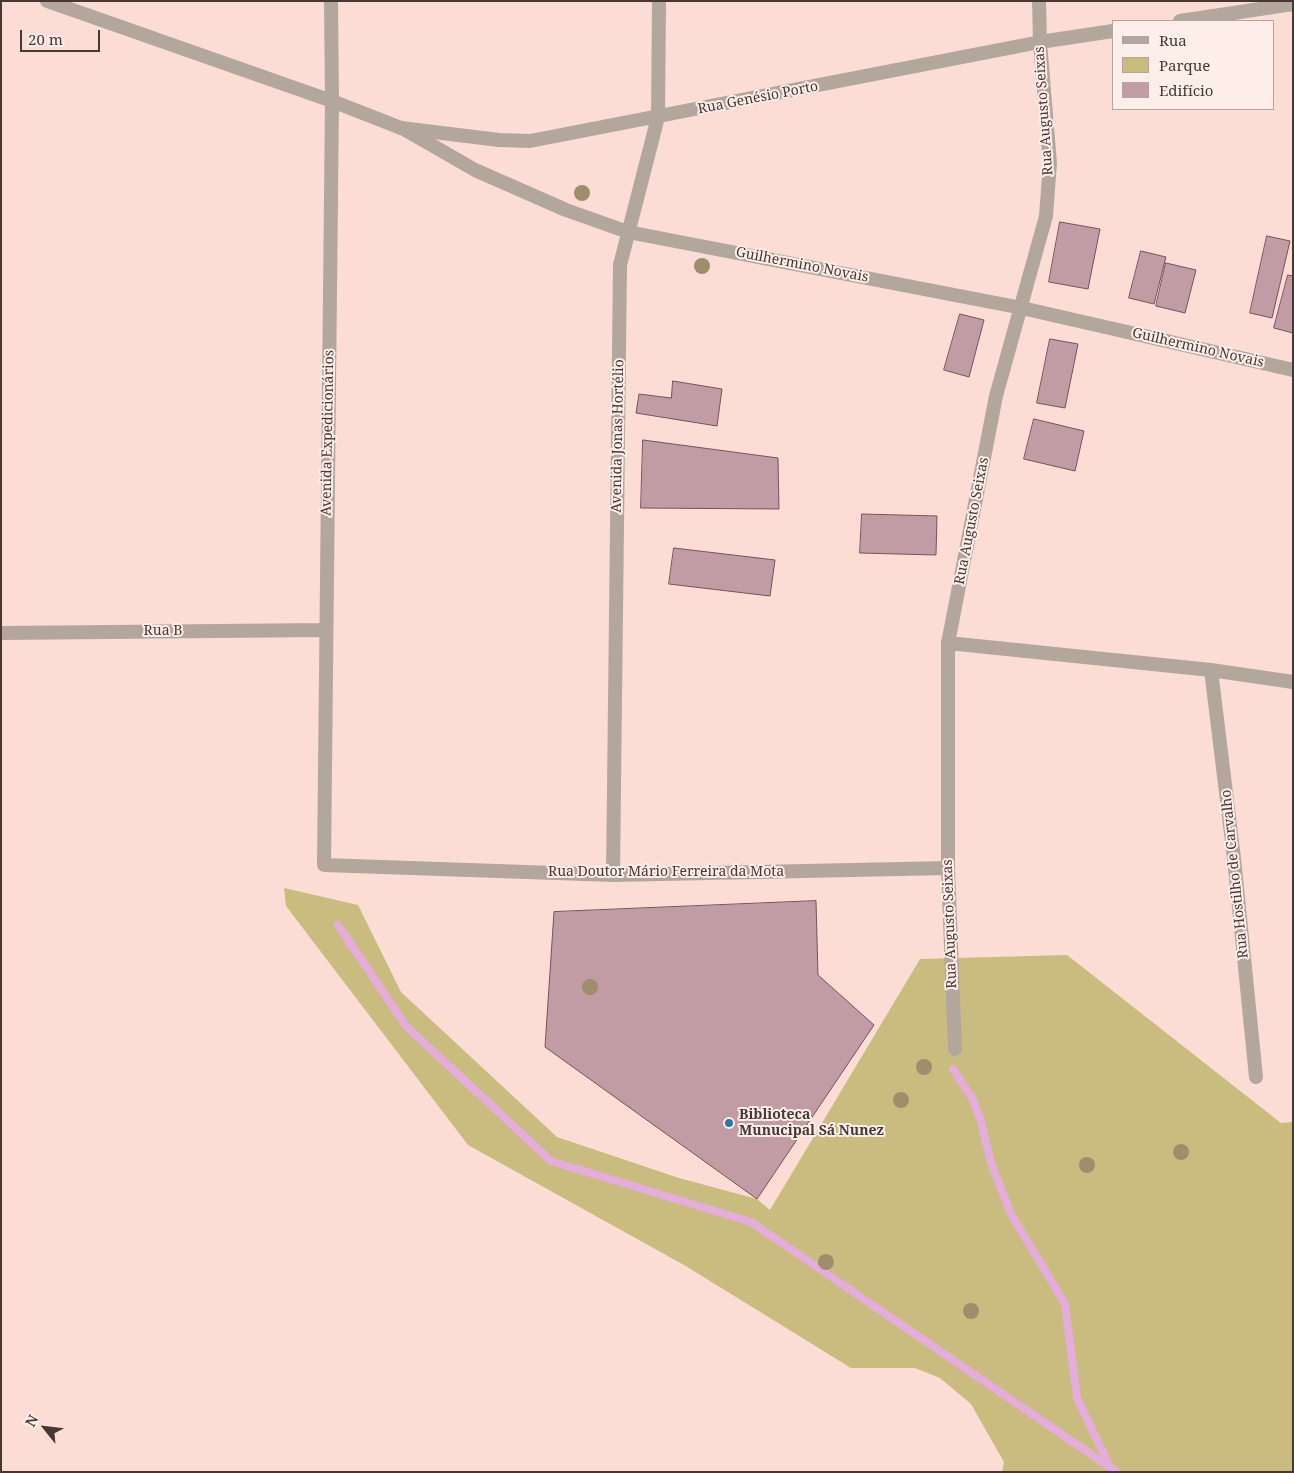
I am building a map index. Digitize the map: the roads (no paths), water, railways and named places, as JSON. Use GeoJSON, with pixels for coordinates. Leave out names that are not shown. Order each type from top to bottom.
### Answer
{"type":"FeatureCollection","features":[{"type":"Feature","properties":{"kind":"street","name":"Guilhermino Novais"},"geometry":{"type":"LineString","coordinates":[[47,1],[332,101],[401,128],[475,170],[566,210],[628,232],[1022,308],[1293,370]]}},
{"type":"Feature","properties":{"kind":"street","name":"Avenida Expedicionários"},"geometry":{"type":"LineString","coordinates":[[324,865],[332,101],[331,1]]}},
{"type":"Feature","properties":{"kind":"street","name":"Avenida Jonas Hortélio"},"geometry":{"type":"LineString","coordinates":[[614,875],[620,265],[658,117],[659,1]]}},
{"type":"Feature","properties":{"kind":"street","name":"Rua Augusto Seixas"},"geometry":{"type":"LineString","coordinates":[[954,1049],[948,868],[948,643],[996,396],[1046,216],[1050,163],[1040,42],[1039,1]]}},
{"type":"Feature","properties":{"kind":"street"},"geometry":{"type":"LineString","coordinates":[[1187,20],[1293,4]]}},
{"type":"Feature","properties":{"kind":"street","name":"Rua Genésio Porto"},"geometry":{"type":"LineString","coordinates":[[401,128],[499,140],[530,141],[1040,42],[1112,31]]}},
{"type":"Feature","properties":{"kind":"street","name":"Rua B"},"geometry":{"type":"LineString","coordinates":[[1,633],[325,630]]}},
{"type":"Feature","properties":{"kind":"street"},"geometry":{"type":"LineString","coordinates":[[948,643],[1211,670],[1293,682]]}},
{"type":"Feature","properties":{"kind":"street","name":"Rua Hostilho de Carvalho"},"geometry":{"type":"LineString","coordinates":[[1211,670],[1234,858],[1256,1077]]}},
{"type":"Feature","properties":{"kind":"street","name":"Rua Doutor Mário Ferreira da Mota"},"geometry":{"type":"LineString","coordinates":[[324,865],[614,875],[948,868]]}},
{"type":"Feature","properties":{"kind":"waterway"},"geometry":{"type":"LineString","coordinates":[[338,925],[406,1026],[551,1161],[751,1222],[1117,1472]]}},
{"type":"Feature","properties":{"kind":"waterway"},"geometry":{"type":"LineString","coordinates":[[953,1069],[972,1098],[980,1118],[991,1163],[1011,1214],[1065,1304],[1077,1398],[1110,1467]]}},
{"type":"Feature","properties":{"kind":"place","name":"Biblioteca Munucipal Sá Nunez"},"geometry":{"type":"Point","coordinates":[729,1123]}}]}
